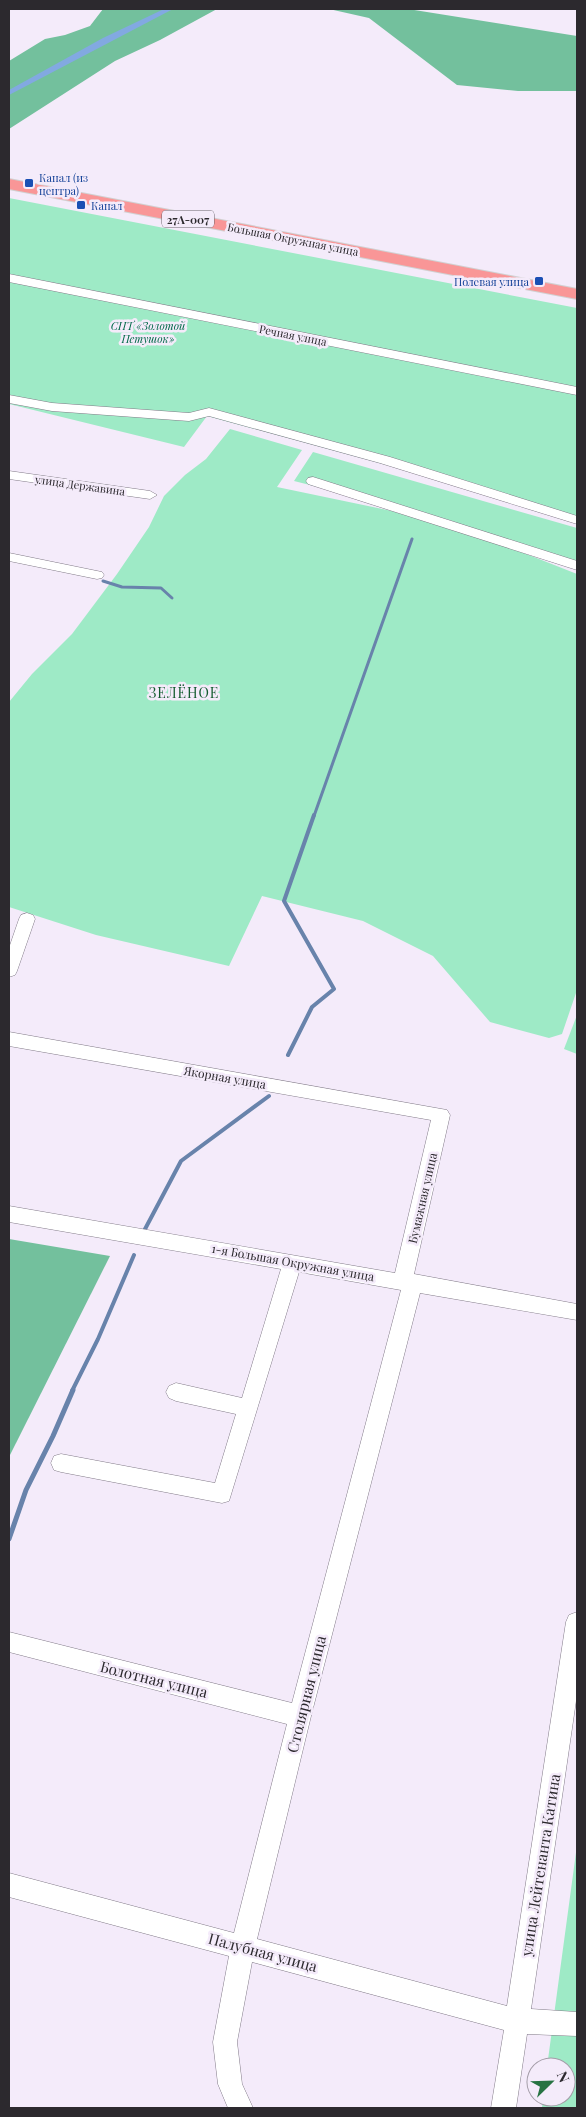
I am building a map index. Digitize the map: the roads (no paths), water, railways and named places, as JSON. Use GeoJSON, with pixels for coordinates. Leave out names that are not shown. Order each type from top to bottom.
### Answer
{"type":"FeatureCollection","features":[{"type":"Feature","properties":{"kind":"highway","name":"Большая Окружная улица"},"geometry":{"type":"LineString","coordinates":[[9,184],[577,294]]}},
{"type":"Feature","properties":{"kind":"street","name":"Речная улица"},"geometry":{"type":"LineString","coordinates":[[9,278],[577,391]]}},
{"type":"Feature","properties":{"kind":"street"},"geometry":{"type":"LineString","coordinates":[[9,400],[52,407],[189,417],[209,412],[385,460],[577,520]]}},
{"type":"Feature","properties":{"kind":"street","name":"улица Державина"},"geometry":{"type":"LineString","coordinates":[[9,475],[150,496]]}},
{"type":"Feature","properties":{"kind":"street"},"geometry":{"type":"LineString","coordinates":[[313,481],[577,566]]}},
{"type":"Feature","properties":{"kind":"street"},"geometry":{"type":"LineString","coordinates":[[9,557],[98,575]]}},
{"type":"Feature","properties":{"kind":"street"},"geometry":{"type":"LineString","coordinates":[[9,971],[27,919]]}},
{"type":"Feature","properties":{"kind":"street","name":"Якорная улица"},"geometry":{"type":"LineString","coordinates":[[9,1039],[441,1115]]}},
{"type":"Feature","properties":{"kind":"street","name":"Бумажная улица"},"geometry":{"type":"LineString","coordinates":[[408,1281],[441,1115]]}},
{"type":"Feature","properties":{"kind":"street","name":"1-я Большая Окружная улица"},"geometry":{"type":"LineString","coordinates":[[9,1214],[408,1281],[577,1312]]}},
{"type":"Feature","properties":{"kind":"street"},"geometry":{"type":"LineString","coordinates":[[61,1463],[222,1494],[293,1262]]}},
{"type":"Feature","properties":{"kind":"street","name":"Столярная улица"},"geometry":{"type":"LineString","coordinates":[[240,2108],[230,2084],[224,2042],[243,1947],[408,1281]]}},
{"type":"Feature","properties":{"kind":"street"},"geometry":{"type":"LineString","coordinates":[[176,1392],[248,1408]]}},
{"type":"Feature","properties":{"kind":"street","name":"улица Лейтенанта Катина"},"geometry":{"type":"LineString","coordinates":[[504,2108],[577,1622]]}},
{"type":"Feature","properties":{"kind":"street","name":"Болотная улица"},"geometry":{"type":"LineString","coordinates":[[9,1642],[300,1716]]}},
{"type":"Feature","properties":{"kind":"street","name":"Палубная улица"},"geometry":{"type":"LineString","coordinates":[[9,1885],[517,2021],[577,2024]]}},
{"type":"Feature","properties":{"kind":"waterway"},"geometry":{"type":"LineString","coordinates":[[9,93],[106,40],[169,9]]}},
{"type":"Feature","properties":{"kind":"waterway"},"geometry":{"type":"LineString","coordinates":[[314,816],[412,539]]}},
{"type":"Feature","properties":{"kind":"waterway"},"geometry":{"type":"LineString","coordinates":[[103,581],[122,587],[161,588],[172,598]]}},
{"type":"Feature","properties":{"kind":"waterway"},"geometry":{"type":"LineString","coordinates":[[288,1055],[312,1007],[334,989],[284,901],[314,815]]}},
{"type":"Feature","properties":{"kind":"waterway"},"geometry":{"type":"LineString","coordinates":[[144,1231],[181,1161],[269,1096]]}},
{"type":"Feature","properties":{"kind":"waterway"},"geometry":{"type":"LineString","coordinates":[[72,1391],[98,1339],[134,1255]]}},
{"type":"Feature","properties":{"kind":"waterway"},"geometry":{"type":"LineString","coordinates":[[9,1539],[26,1490],[73,1390]]}},
{"type":"Feature","properties":{"kind":"place","name":"Канал (из центра)"},"geometry":{"type":"Point","coordinates":[29,183]}},
{"type":"Feature","properties":{"kind":"place","name":"Канал"},"geometry":{"type":"Point","coordinates":[81,205]}},
{"type":"Feature","properties":{"kind":"place","name":"Полевая улица"},"geometry":{"type":"Point","coordinates":[539,281]}},
{"type":"Feature","properties":{"kind":"district","name":"ЗЕЛЁНОЕ"},"geometry":{"type":"Point","coordinates":[184,692]}},
{"type":"Feature","properties":{"kind":"park label","name":"СНТ «Золотой Петушок»"},"geometry":{"type":"Point","coordinates":[148,331]}}]}
